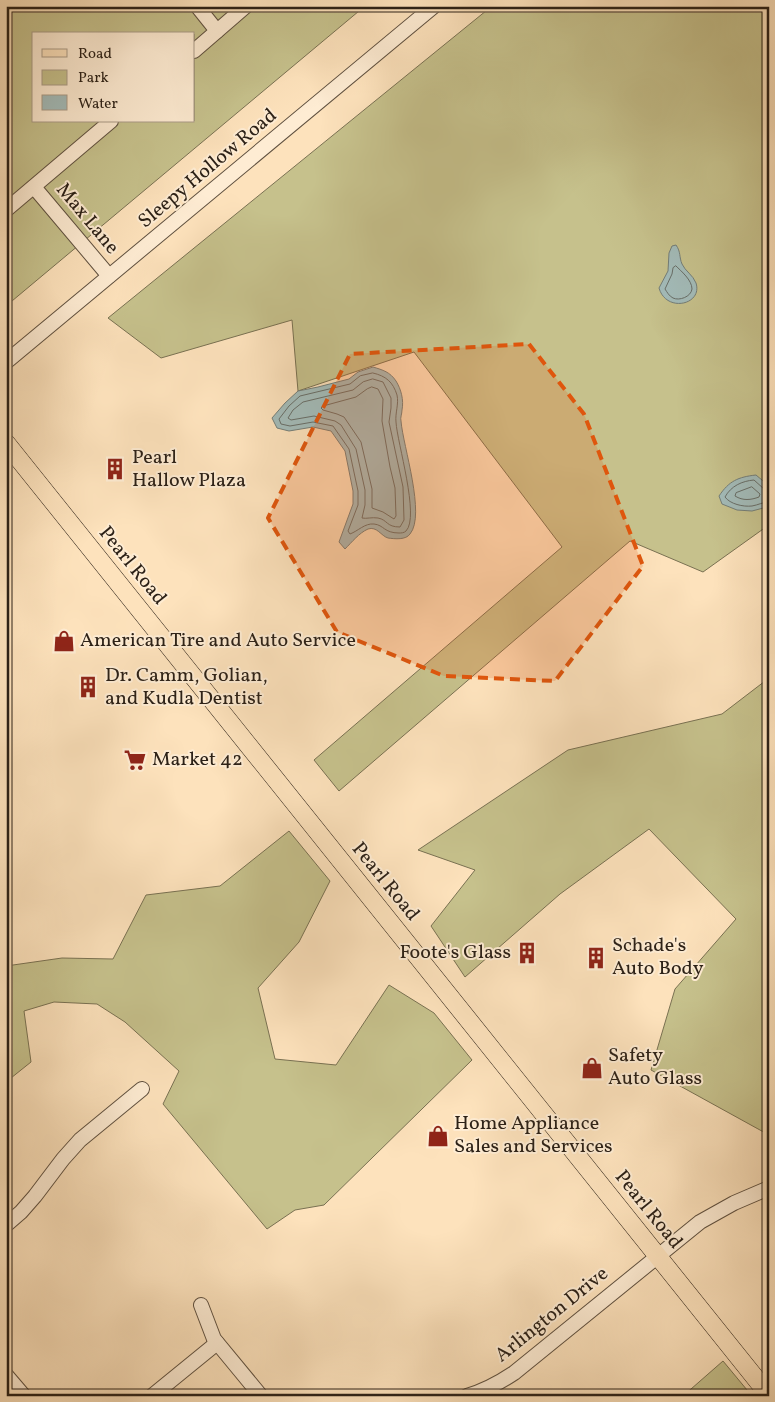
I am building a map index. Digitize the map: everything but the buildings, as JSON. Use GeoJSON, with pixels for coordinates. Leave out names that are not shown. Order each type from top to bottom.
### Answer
{"type":"FeatureCollection","features":[{"type":"Feature","properties":{"kind":"main road","name":"Pearl Road"},"geometry":{"type":"LineString","coordinates":[[6,442],[769,1395]]}},
{"type":"Feature","properties":{"kind":"street"},"geometry":{"type":"LineString","coordinates":[[197,6],[217,31]]}},
{"type":"Feature","properties":{"kind":"street"},"geometry":{"type":"LineString","coordinates":[[195,50],[246,6]]}},
{"type":"Feature","properties":{"kind":"street","name":"Sleepy Hollow Road"},"geometry":{"type":"LineString","coordinates":[[6,362],[434,6]]}},
{"type":"Feature","properties":{"kind":"street"},"geometry":{"type":"LineString","coordinates":[[6,210],[110,122]]}},
{"type":"Feature","properties":{"kind":"street","name":"Max Lane"},"geometry":{"type":"LineString","coordinates":[[34,187],[109,276]]}},
{"type":"Feature","properties":{"kind":"street"},"geometry":{"type":"LineString","coordinates":[[6,1225],[35,1196],[80,1140],[142,1089]]}},
{"type":"Feature","properties":{"kind":"street","name":"Arlington Drive"},"geometry":{"type":"LineString","coordinates":[[467,1396],[498,1384],[514,1373],[700,1222],[769,1188]]}},
{"type":"Feature","properties":{"kind":"street"},"geometry":{"type":"LineString","coordinates":[[201,1305],[217,1343],[261,1396]]}},
{"type":"Feature","properties":{"kind":"street"},"geometry":{"type":"LineString","coordinates":[[152,1396],[217,1343]]}},
{"type":"Feature","properties":{"kind":"street"},"geometry":{"type":"LineString","coordinates":[[6,1375],[24,1396]]}},
{"type":"Feature","properties":{"kind":"highlighted area"},"geometry":{"type":"Polygon","coordinates":[[[529,344],[584,414],[643,566],[555,681],[444,676],[337,632],[268,518],[350,354],[529,344]]]}},
{"type":"Feature","properties":{"kind":"green space"},"geometry":{"type":"Polygon","coordinates":[[[6,6],[365,6],[6,306],[6,6]]]}},
{"type":"Feature","properties":{"kind":"green space"},"geometry":{"type":"Polygon","coordinates":[[[492,6],[769,6],[769,527],[766,527],[703,572],[630,541],[339,791],[314,760],[562,547],[414,352],[298,391],[292,320],[161,358],[108,318],[492,6]]]}},
{"type":"Feature","properties":{"kind":"green space"},"geometry":{"type":"Polygon","coordinates":[[[769,678],[769,1135],[651,1070],[675,989],[736,919],[649,829],[560,894],[465,977],[431,926],[475,870],[418,850],[568,750],[722,714],[769,678]]]}},
{"type":"Feature","properties":{"kind":"green space"},"geometry":{"type":"Polygon","coordinates":[[[289,831],[330,881],[299,942],[258,988],[275,1059],[336,1065],[389,985],[434,1013],[472,1060],[324,1205],[295,1210],[267,1229],[163,1104],[179,1071],[125,1022],[97,1004],[54,1002],[24,1011],[31,1062],[6,1082],[6,966],[62,958],[113,959],[146,895],[220,886],[289,831]]]}},
{"type":"Feature","properties":{"kind":"green space"},"geometry":{"type":"Polygon","coordinates":[[[723,1361],[752,1396],[683,1396],[723,1361]]]}},
{"type":"Feature","properties":{"kind":"water"},"geometry":{"type":"Polygon","coordinates":[[[676,245],[682,264],[696,283],[697,291],[694,297],[683,303],[669,301],[663,296],[659,288],[668,271],[669,253],[672,246],[676,245]]]}},
{"type":"Feature","properties":{"kind":"water"},"geometry":{"type":"Polygon","coordinates":[[[373,367],[389,373],[398,384],[402,395],[401,420],[415,496],[416,512],[414,525],[408,536],[400,539],[388,538],[374,529],[368,529],[345,549],[339,542],[353,504],[353,491],[345,451],[331,431],[313,427],[289,431],[277,428],[272,418],[298,391],[349,379],[358,372],[373,367]]]}},
{"type":"Feature","properties":{"kind":"water"},"geometry":{"type":"Polygon","coordinates":[[[756,475],[769,486],[769,504],[767,507],[752,511],[737,510],[722,504],[719,496],[730,483],[744,477],[756,475]]]}},
{"type":"Feature","properties":{"kind":"place","name":"Pearl Hallow Plaza"},"geometry":{"type":"Point","coordinates":[115,469]}},
{"type":"Feature","properties":{"kind":"place","name":"American Tire and Auto Service"},"geometry":{"type":"Point","coordinates":[64,641]}},
{"type":"Feature","properties":{"kind":"place","name":"Dr. Camm, Golian, and Kudla Dentist"},"geometry":{"type":"Point","coordinates":[88,687]}},
{"type":"Feature","properties":{"kind":"place","name":"Market 42"},"geometry":{"type":"Point","coordinates":[135,760]}},
{"type":"Feature","properties":{"kind":"place","name":"Foote's Glass"},"geometry":{"type":"Point","coordinates":[527,953]}},
{"type":"Feature","properties":{"kind":"place","name":"Schade's Auto Body"},"geometry":{"type":"Point","coordinates":[596,958]}},
{"type":"Feature","properties":{"kind":"place","name":"Safety Auto Glass"},"geometry":{"type":"Point","coordinates":[592,1068]}},
{"type":"Feature","properties":{"kind":"place","name":"Home Appliance Sales and Services"},"geometry":{"type":"Point","coordinates":[438,1136]}}]}
